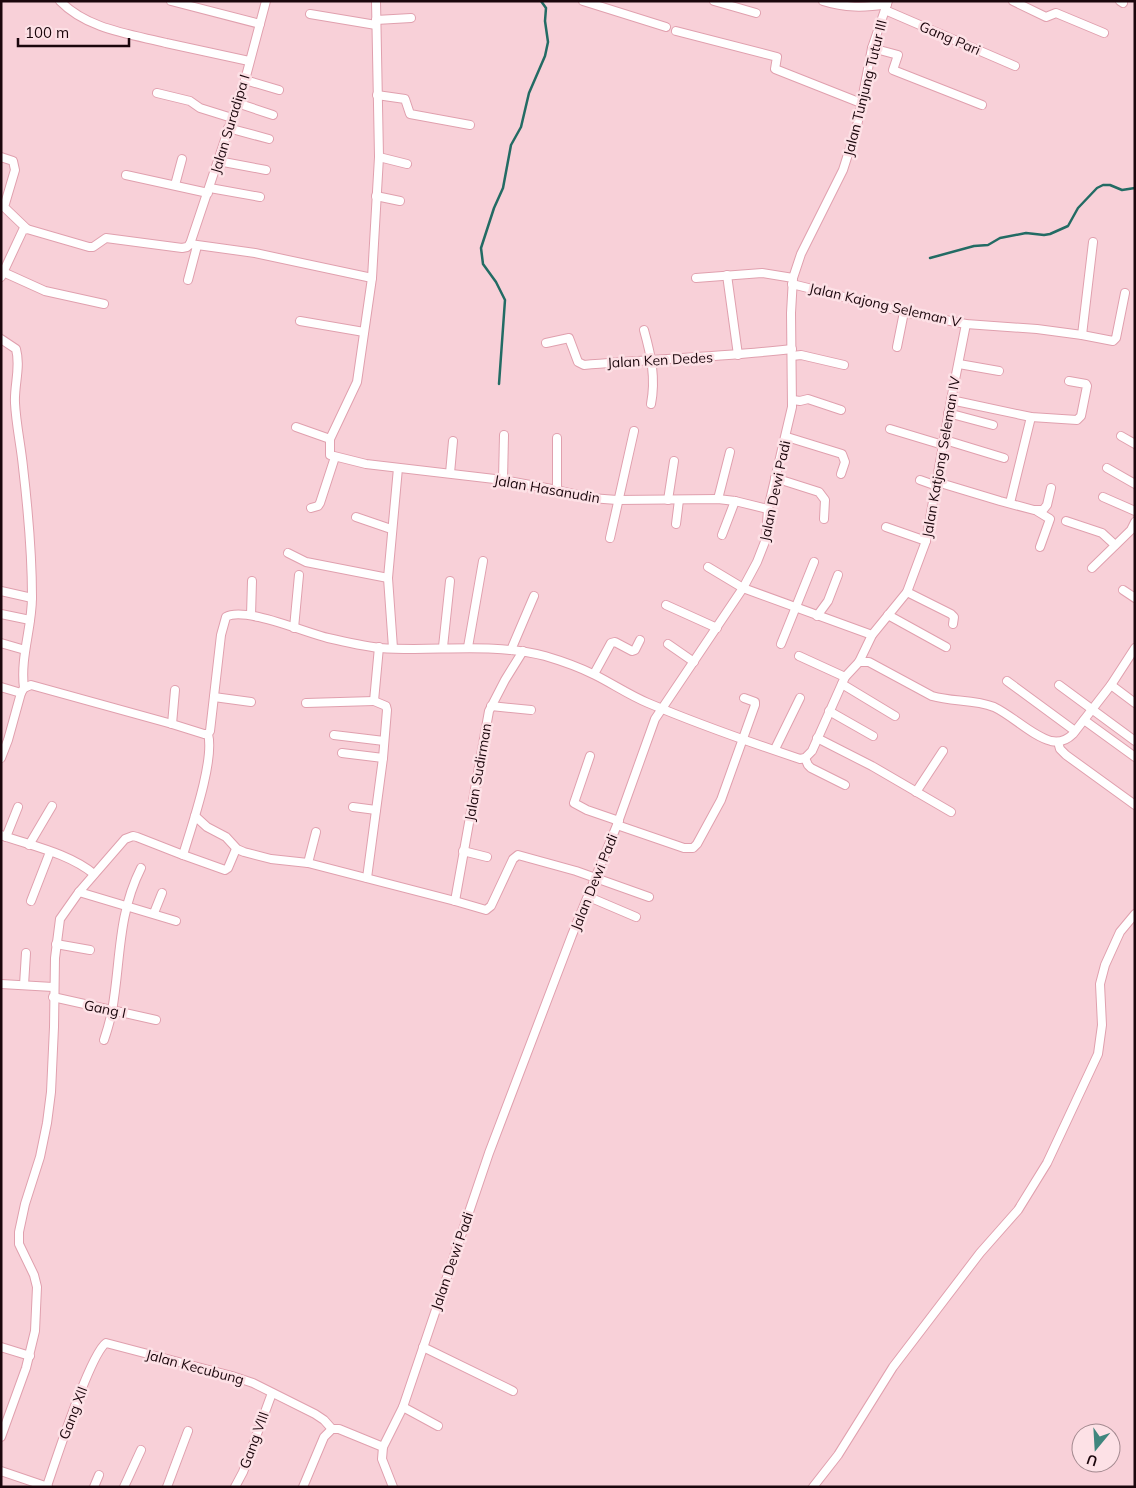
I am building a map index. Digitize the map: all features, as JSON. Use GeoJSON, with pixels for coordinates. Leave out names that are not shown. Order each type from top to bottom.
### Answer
{"type":"FeatureCollection","features":[{"type":"Feature","properties":{"kind":"street"},"geometry":{"type":"LineString","coordinates":[[171,1],[260,24]]}},
{"type":"Feature","properties":{"kind":"street"},"geometry":{"type":"LineString","coordinates":[[311,508],[318,506],[320,503],[332,455],[330,439],[357,382],[372,278],[379,157],[376,1]]}},
{"type":"Feature","properties":{"kind":"street"},"geometry":{"type":"LineString","coordinates":[[583,1],[666,27]]}},
{"type":"Feature","properties":{"kind":"street"},"geometry":{"type":"LineString","coordinates":[[714,1],[756,13]]}},
{"type":"Feature","properties":{"kind":"street"},"geometry":{"type":"LineString","coordinates":[[823,1],[837,6],[867,8],[887,5]]}},
{"type":"Feature","properties":{"kind":"street"},"geometry":{"type":"LineString","coordinates":[[1013,1],[1046,17],[1056,13],[1104,33]]}},
{"type":"Feature","properties":{"kind":"street","name":"Jalan Suradipa I"},"geometry":{"type":"LineString","coordinates":[[188,280],[193,245],[228,128],[245,80],[260,24],[263,2]]}},
{"type":"Feature","properties":{"kind":"street"},"geometry":{"type":"LineString","coordinates":[[63,4],[87,21],[117,32],[249,62]]}},
{"type":"Feature","properties":{"kind":"street","name":"Jalan Tunjung Tutur III"},"geometry":{"type":"LineString","coordinates":[[792,281],[801,254],[843,170],[857,126],[872,48],[887,5]]}},
{"type":"Feature","properties":{"kind":"street","name":"Gang Pari"},"geometry":{"type":"LineString","coordinates":[[887,5],[1016,66]]}},
{"type":"Feature","properties":{"kind":"street"},"geometry":{"type":"LineString","coordinates":[[310,14],[376,22],[411,18]]}},
{"type":"Feature","properties":{"kind":"street"},"geometry":{"type":"LineString","coordinates":[[676,32],[777,57],[775,68],[861,103]]}},
{"type":"Feature","properties":{"kind":"street"},"geometry":{"type":"LineString","coordinates":[[872,48],[898,55],[893,70],[982,105]]}},
{"type":"Feature","properties":{"kind":"street"},"geometry":{"type":"LineString","coordinates":[[245,80],[279,90]]}},
{"type":"Feature","properties":{"kind":"street"},"geometry":{"type":"LineString","coordinates":[[157,93],[187,100],[200,108],[232,118]]}},
{"type":"Feature","properties":{"kind":"street"},"geometry":{"type":"LineString","coordinates":[[377,95],[407,100],[410,114],[470,125]]}},
{"type":"Feature","properties":{"kind":"street"},"geometry":{"type":"LineString","coordinates":[[237,103],[273,115]]}},
{"type":"Feature","properties":{"kind":"street"},"geometry":{"type":"LineString","coordinates":[[228,128],[269,139]]}},
{"type":"Feature","properties":{"kind":"street"},"geometry":{"type":"LineString","coordinates":[[1,157],[13,161],[14,170],[4,207],[27,228],[89,247],[93,247],[106,238],[182,248],[193,245],[255,254],[372,278]]}},
{"type":"Feature","properties":{"kind":"street"},"geometry":{"type":"LineString","coordinates":[[379,157],[407,164]]}},
{"type":"Feature","properties":{"kind":"street"},"geometry":{"type":"LineString","coordinates":[[175,185],[182,160]]}},
{"type":"Feature","properties":{"kind":"street"},"geometry":{"type":"LineString","coordinates":[[218,161],[266,170]]}},
{"type":"Feature","properties":{"kind":"street"},"geometry":{"type":"LineString","coordinates":[[126,175],[175,185],[260,197]]}},
{"type":"Feature","properties":{"kind":"street"},"geometry":{"type":"LineString","coordinates":[[376,196],[400,201]]}},
{"type":"Feature","properties":{"kind":"street"},"geometry":{"type":"LineString","coordinates":[[27,228],[23,230],[2,275],[45,291],[104,304]]}},
{"type":"Feature","properties":{"kind":"street"},"geometry":{"type":"LineString","coordinates":[[1082,335],[1093,242]]}},
{"type":"Feature","properties":{"kind":"street","name":"Jalan Kajong Seleman V"},"geometry":{"type":"LineString","coordinates":[[696,278],[762,273],[904,312],[966,324],[1037,329],[1115,340],[1125,293]]}},
{"type":"Feature","properties":{"kind":"street"},"geometry":{"type":"LineString","coordinates":[[727,276],[738,355]]}},
{"type":"Feature","properties":{"kind":"street","name":"Jalan Dewi Padi"},"geometry":{"type":"LineString","coordinates":[[383,1448],[403,1407],[489,1153],[572,935],[618,823],[655,719],[743,588],[757,562],[766,539],[768,509],[793,400],[792,281]]}},
{"type":"Feature","properties":{"kind":"street"},"geometry":{"type":"LineString","coordinates":[[897,347],[904,312]]}},
{"type":"Feature","properties":{"kind":"street"},"geometry":{"type":"LineString","coordinates":[[300,321],[364,332]]}},
{"type":"Feature","properties":{"kind":"street","name":"Jalan Katjong Seleman IV"},"geometry":{"type":"LineString","coordinates":[[805,758],[812,751],[844,680],[859,662],[872,635],[907,592],[926,541],[948,413],[966,324]]}},
{"type":"Feature","properties":{"kind":"street"},"geometry":{"type":"LineString","coordinates":[[644,330],[652,359],[654,388],[651,404]]}},
{"type":"Feature","properties":{"kind":"street","name":"Jalan Ken Dedes"},"geometry":{"type":"LineString","coordinates":[[546,343],[569,338],[578,362],[584,365],[652,359],[792,353],[844,365]]}},
{"type":"Feature","properties":{"kind":"street"},"geometry":{"type":"LineString","coordinates":[[1,339],[16,349],[18,357],[15,404],[28,507],[32,598],[22,690],[1,758]]}},
{"type":"Feature","properties":{"kind":"street"},"geometry":{"type":"LineString","coordinates":[[959,364],[998,371]]}},
{"type":"Feature","properties":{"kind":"street"},"geometry":{"type":"LineString","coordinates":[[951,400],[1031,417],[1079,419],[1087,386],[1086,384],[1069,381]]}},
{"type":"Feature","properties":{"kind":"street"},"geometry":{"type":"LineString","coordinates":[[793,400],[808,399],[841,410]]}},
{"type":"Feature","properties":{"kind":"street"},"geometry":{"type":"LineString","coordinates":[[948,413],[993,425]]}},
{"type":"Feature","properties":{"kind":"street"},"geometry":{"type":"LineString","coordinates":[[1010,503],[1031,417]]}},
{"type":"Feature","properties":{"kind":"street"},"geometry":{"type":"LineString","coordinates":[[296,428],[330,439]]}},
{"type":"Feature","properties":{"kind":"street"},"geometry":{"type":"LineString","coordinates":[[890,429],[1004,458]]}},
{"type":"Feature","properties":{"kind":"street"},"geometry":{"type":"LineString","coordinates":[[610,538],[634,431]]}},
{"type":"Feature","properties":{"kind":"street"},"geometry":{"type":"LineString","coordinates":[[503,480],[504,435]]}},
{"type":"Feature","properties":{"kind":"street"},"geometry":{"type":"LineString","coordinates":[[1121,436],[1135,444]]}},
{"type":"Feature","properties":{"kind":"street"},"geometry":{"type":"LineString","coordinates":[[786,437],[842,454],[845,462],[842,474]]}},
{"type":"Feature","properties":{"kind":"street"},"geometry":{"type":"LineString","coordinates":[[557,438],[557,490]]}},
{"type":"Feature","properties":{"kind":"street"},"geometry":{"type":"LineString","coordinates":[[450,473],[453,441]]}},
{"type":"Feature","properties":{"kind":"street"},"geometry":{"type":"LineString","coordinates":[[718,499],[730,452]]}},
{"type":"Feature","properties":{"kind":"street","name":"Jalan Hasanudin"},"geometry":{"type":"LineString","coordinates":[[332,455],[366,464],[503,480],[591,498],[617,500],[718,499],[736,501],[768,509]]}},
{"type":"Feature","properties":{"kind":"street"},"geometry":{"type":"LineString","coordinates":[[668,500],[674,461]]}},
{"type":"Feature","properties":{"kind":"street"},"geometry":{"type":"LineString","coordinates":[[393,648],[388,578],[398,468]]}},
{"type":"Feature","properties":{"kind":"street"},"geometry":{"type":"LineString","coordinates":[[1107,468],[1135,484]]}},
{"type":"Feature","properties":{"kind":"street"},"geometry":{"type":"LineString","coordinates":[[775,478],[819,492],[826,500],[824,519]]}},
{"type":"Feature","properties":{"kind":"street"},"geometry":{"type":"LineString","coordinates":[[920,480],[1034,510],[1050,519],[1040,547]]}},
{"type":"Feature","properties":{"kind":"street"},"geometry":{"type":"LineString","coordinates":[[1034,510],[1043,510],[1047,505],[1051,488]]}},
{"type":"Feature","properties":{"kind":"street"},"geometry":{"type":"LineString","coordinates":[[1103,497],[1135,512]]}},
{"type":"Feature","properties":{"kind":"street"},"geometry":{"type":"LineString","coordinates":[[676,524],[679,500]]}},
{"type":"Feature","properties":{"kind":"street"},"geometry":{"type":"LineString","coordinates":[[722,535],[736,501]]}},
{"type":"Feature","properties":{"kind":"street"},"geometry":{"type":"LineString","coordinates":[[356,517],[391,529]]}},
{"type":"Feature","properties":{"kind":"street"},"geometry":{"type":"LineString","coordinates":[[1066,521],[1102,534],[1115,545]]}},
{"type":"Feature","properties":{"kind":"street"},"geometry":{"type":"LineString","coordinates":[[1092,568],[1134,526]]}},
{"type":"Feature","properties":{"kind":"street"},"geometry":{"type":"LineString","coordinates":[[886,527],[926,541]]}},
{"type":"Feature","properties":{"kind":"street"},"geometry":{"type":"LineString","coordinates":[[288,554],[306,562],[388,578]]}},
{"type":"Feature","properties":{"kind":"street"},"geometry":{"type":"LineString","coordinates":[[468,647],[483,561]]}},
{"type":"Feature","properties":{"kind":"street"},"geometry":{"type":"LineString","coordinates":[[781,644],[814,562]]}},
{"type":"Feature","properties":{"kind":"street"},"geometry":{"type":"LineString","coordinates":[[708,567],[743,588],[872,635]]}},
{"type":"Feature","properties":{"kind":"street"},"geometry":{"type":"LineString","coordinates":[[294,628],[300,575]]}},
{"type":"Feature","properties":{"kind":"street"},"geometry":{"type":"LineString","coordinates":[[817,616],[828,601],[838,575]]}},
{"type":"Feature","properties":{"kind":"street"},"geometry":{"type":"LineString","coordinates":[[252,581],[252,615]]}},
{"type":"Feature","properties":{"kind":"street"},"geometry":{"type":"LineString","coordinates":[[443,647],[450,581]]}},
{"type":"Feature","properties":{"kind":"street"},"geometry":{"type":"LineString","coordinates":[[1123,590],[1135,598]]}},
{"type":"Feature","properties":{"kind":"street"},"geometry":{"type":"LineString","coordinates":[[1,591],[32,598]]}},
{"type":"Feature","properties":{"kind":"street"},"geometry":{"type":"LineString","coordinates":[[907,592],[951,614],[954,617],[953,624]]}},
{"type":"Feature","properties":{"kind":"street"},"geometry":{"type":"LineString","coordinates":[[512,650],[534,596]]}},
{"type":"Feature","properties":{"kind":"street"},"geometry":{"type":"LineString","coordinates":[[666,605],[717,628]]}},
{"type":"Feature","properties":{"kind":"street"},"geometry":{"type":"LineString","coordinates":[[1,614],[30,620]]}},
{"type":"Feature","properties":{"kind":"street"},"geometry":{"type":"LineString","coordinates":[[183,855],[203,787],[209,748],[208,734],[210,731],[224,621],[226,617],[233,614],[252,615],[328,638],[379,648],[468,647],[512,650],[523,651],[568,663],[594,674],[630,694],[713,730],[744,738],[800,759],[805,758],[811,768],[846,785]]}},
{"type":"Feature","properties":{"kind":"street"},"geometry":{"type":"LineString","coordinates":[[888,615],[946,647]]}},
{"type":"Feature","properties":{"kind":"street"},"geometry":{"type":"LineString","coordinates":[[594,674],[611,643],[615,642],[635,650],[640,640]]}},
{"type":"Feature","properties":{"kind":"street"},"geometry":{"type":"LineString","coordinates":[[1,643],[25,650]]}},
{"type":"Feature","properties":{"kind":"street"},"geometry":{"type":"LineString","coordinates":[[668,644],[694,662]]}},
{"type":"Feature","properties":{"kind":"street"},"geometry":{"type":"LineString","coordinates":[[374,701],[379,648]]}},
{"type":"Feature","properties":{"kind":"street"},"geometry":{"type":"LineString","coordinates":[[859,662],[869,662],[932,696],[993,707],[1046,739],[1058,742],[1068,738],[1075,731],[1132,658],[1135,648]]}},
{"type":"Feature","properties":{"kind":"street","name":"Jalan Sudirman"},"geometry":{"type":"LineString","coordinates":[[455,901],[491,706],[523,651]]}},
{"type":"Feature","properties":{"kind":"street"},"geometry":{"type":"LineString","coordinates":[[799,656],[844,680],[894,716]]}},
{"type":"Feature","properties":{"kind":"street"},"geometry":{"type":"LineString","coordinates":[[1007,682],[1075,731]]}},
{"type":"Feature","properties":{"kind":"street"},"geometry":{"type":"LineString","coordinates":[[1059,684],[1135,741]]}},
{"type":"Feature","properties":{"kind":"street"},"geometry":{"type":"LineString","coordinates":[[1,687],[22,690],[31,685],[208,734]]}},
{"type":"Feature","properties":{"kind":"street"},"geometry":{"type":"LineString","coordinates":[[1111,685],[1135,703]]}},
{"type":"Feature","properties":{"kind":"street"},"geometry":{"type":"LineString","coordinates":[[172,724],[175,690]]}},
{"type":"Feature","properties":{"kind":"street"},"geometry":{"type":"LineString","coordinates":[[214,697],[251,702]]}},
{"type":"Feature","properties":{"kind":"street"},"geometry":{"type":"LineString","coordinates":[[590,756],[574,803],[618,823],[684,848],[693,848],[721,800],[744,738],[755,702],[744,698]]}},
{"type":"Feature","properties":{"kind":"street"},"geometry":{"type":"LineString","coordinates":[[775,750],[800,698]]}},
{"type":"Feature","properties":{"kind":"street"},"geometry":{"type":"LineString","coordinates":[[306,703],[374,701],[386,706],[383,758],[367,878]]}},
{"type":"Feature","properties":{"kind":"street"},"geometry":{"type":"LineString","coordinates":[[491,706],[531,710]]}},
{"type":"Feature","properties":{"kind":"street"},"geometry":{"type":"LineString","coordinates":[[829,711],[873,736]]}},
{"type":"Feature","properties":{"kind":"street"},"geometry":{"type":"LineString","coordinates":[[1084,720],[1135,757]]}},
{"type":"Feature","properties":{"kind":"street"},"geometry":{"type":"LineString","coordinates":[[334,735],[384,741]]}},
{"type":"Feature","properties":{"kind":"street"},"geometry":{"type":"LineString","coordinates":[[817,738],[872,766],[951,812]]}},
{"type":"Feature","properties":{"kind":"street"},"geometry":{"type":"LineString","coordinates":[[1058,742],[1060,749],[1066,755],[1135,805]]}},
{"type":"Feature","properties":{"kind":"street"},"geometry":{"type":"LineString","coordinates":[[916,792],[943,751]]}},
{"type":"Feature","properties":{"kind":"street"},"geometry":{"type":"LineString","coordinates":[[342,753],[383,758]]}},
{"type":"Feature","properties":{"kind":"street"},"geometry":{"type":"LineString","coordinates":[[29,845],[52,806]]}},
{"type":"Feature","properties":{"kind":"street"},"geometry":{"type":"LineString","coordinates":[[18,807],[4,836],[84,866],[94,874]]}},
{"type":"Feature","properties":{"kind":"street"},"geometry":{"type":"LineString","coordinates":[[354,807],[376,810]]}},
{"type":"Feature","properties":{"kind":"street"},"geometry":{"type":"LineString","coordinates":[[195,816],[207,827],[226,837],[236,849],[271,859],[308,862],[486,910],[489,909],[513,859],[518,856],[596,878],[649,897]]}},
{"type":"Feature","properties":{"kind":"street"},"geometry":{"type":"LineString","coordinates":[[308,862],[316,832]]}},
{"type":"Feature","properties":{"kind":"street"},"geometry":{"type":"LineString","coordinates":[[1,1437],[30,1356],[35,1331],[37,1287],[34,1275],[19,1244],[19,1232],[47,1123],[51,1092],[54,1027],[53,987],[60,919],[78,892],[125,839],[133,836],[225,870],[228,868],[236,849]]}},
{"type":"Feature","properties":{"kind":"street"},"geometry":{"type":"LineString","coordinates":[[463,851],[487,857]]}},
{"type":"Feature","properties":{"kind":"street"},"geometry":{"type":"LineString","coordinates":[[31,901],[50,852]]}},
{"type":"Feature","properties":{"kind":"street"},"geometry":{"type":"LineString","coordinates":[[104,1040],[112,1011],[118,954],[126,907],[141,868]]}},
{"type":"Feature","properties":{"kind":"street"},"geometry":{"type":"LineString","coordinates":[[78,892],[176,921]]}},
{"type":"Feature","properties":{"kind":"street"},"geometry":{"type":"LineString","coordinates":[[154,913],[162,893]]}},
{"type":"Feature","properties":{"kind":"street"},"geometry":{"type":"LineString","coordinates":[[589,897],[636,917]]}},
{"type":"Feature","properties":{"kind":"street"},"geometry":{"type":"LineString","coordinates":[[813,1487],[838,1455],[893,1367],[980,1253],[1018,1210],[1047,1164],[1098,1054],[1102,1024],[1100,984],[1105,965],[1120,932],[1135,914]]}},
{"type":"Feature","properties":{"kind":"street"},"geometry":{"type":"LineString","coordinates":[[56,944],[90,950]]}},
{"type":"Feature","properties":{"kind":"street"},"geometry":{"type":"LineString","coordinates":[[24,985],[26,953]]}},
{"type":"Feature","properties":{"kind":"street"},"geometry":{"type":"LineString","coordinates":[[1,984],[53,987]]}},
{"type":"Feature","properties":{"kind":"street","name":"Gang I"},"geometry":{"type":"LineString","coordinates":[[53,997],[156,1020]]}},
{"type":"Feature","properties":{"kind":"street","name":"Jalan Kecubung"},"geometry":{"type":"LineString","coordinates":[[106,1343],[232,1376],[315,1414],[332,1429]]}},
{"type":"Feature","properties":{"kind":"street","name":"Gang XII"},"geometry":{"type":"LineString","coordinates":[[47,1487],[86,1380],[100,1350],[106,1343]]}},
{"type":"Feature","properties":{"kind":"street"},"geometry":{"type":"LineString","coordinates":[[1,1347],[30,1356]]}},
{"type":"Feature","properties":{"kind":"street"},"geometry":{"type":"LineString","coordinates":[[422,1347],[513,1391]]}},
{"type":"Feature","properties":{"kind":"street","name":"Gang VIII"},"geometry":{"type":"LineString","coordinates":[[235,1487],[243,1472],[272,1393]]}},
{"type":"Feature","properties":{"kind":"street"},"geometry":{"type":"LineString","coordinates":[[403,1407],[438,1426]]}},
{"type":"Feature","properties":{"kind":"street"},"geometry":{"type":"LineString","coordinates":[[304,1487],[324,1438],[332,1429],[340,1429],[383,1448],[382,1458],[393,1487]]}},
{"type":"Feature","properties":{"kind":"street"},"geometry":{"type":"LineString","coordinates":[[168,1487],[188,1431]]}},
{"type":"Feature","properties":{"kind":"street"},"geometry":{"type":"LineString","coordinates":[[124,1487],[140,1450]]}},
{"type":"Feature","properties":{"kind":"street"},"geometry":{"type":"LineString","coordinates":[[1,1471],[47,1487]]}},
{"type":"Feature","properties":{"kind":"street"},"geometry":{"type":"LineString","coordinates":[[94,1487],[99,1475]]}},
{"type":"Feature","properties":{"kind":"waterway"},"geometry":{"type":"LineString","coordinates":[[499,384],[505,300],[496,282],[483,264],[481,248],[494,208],[503,188],[511,145],[521,127],[529,93],[545,56],[548,42],[545,21],[546,8],[541,1]]}},
{"type":"Feature","properties":{"kind":"waterway"},"geometry":{"type":"LineString","coordinates":[[930,258],[974,246],[988,245],[1000,238],[1026,233],[1050,234],[1068,226],[1078,208],[1097,188],[1103,185],[1110,185],[1122,190],[1135,188]]}}]}
